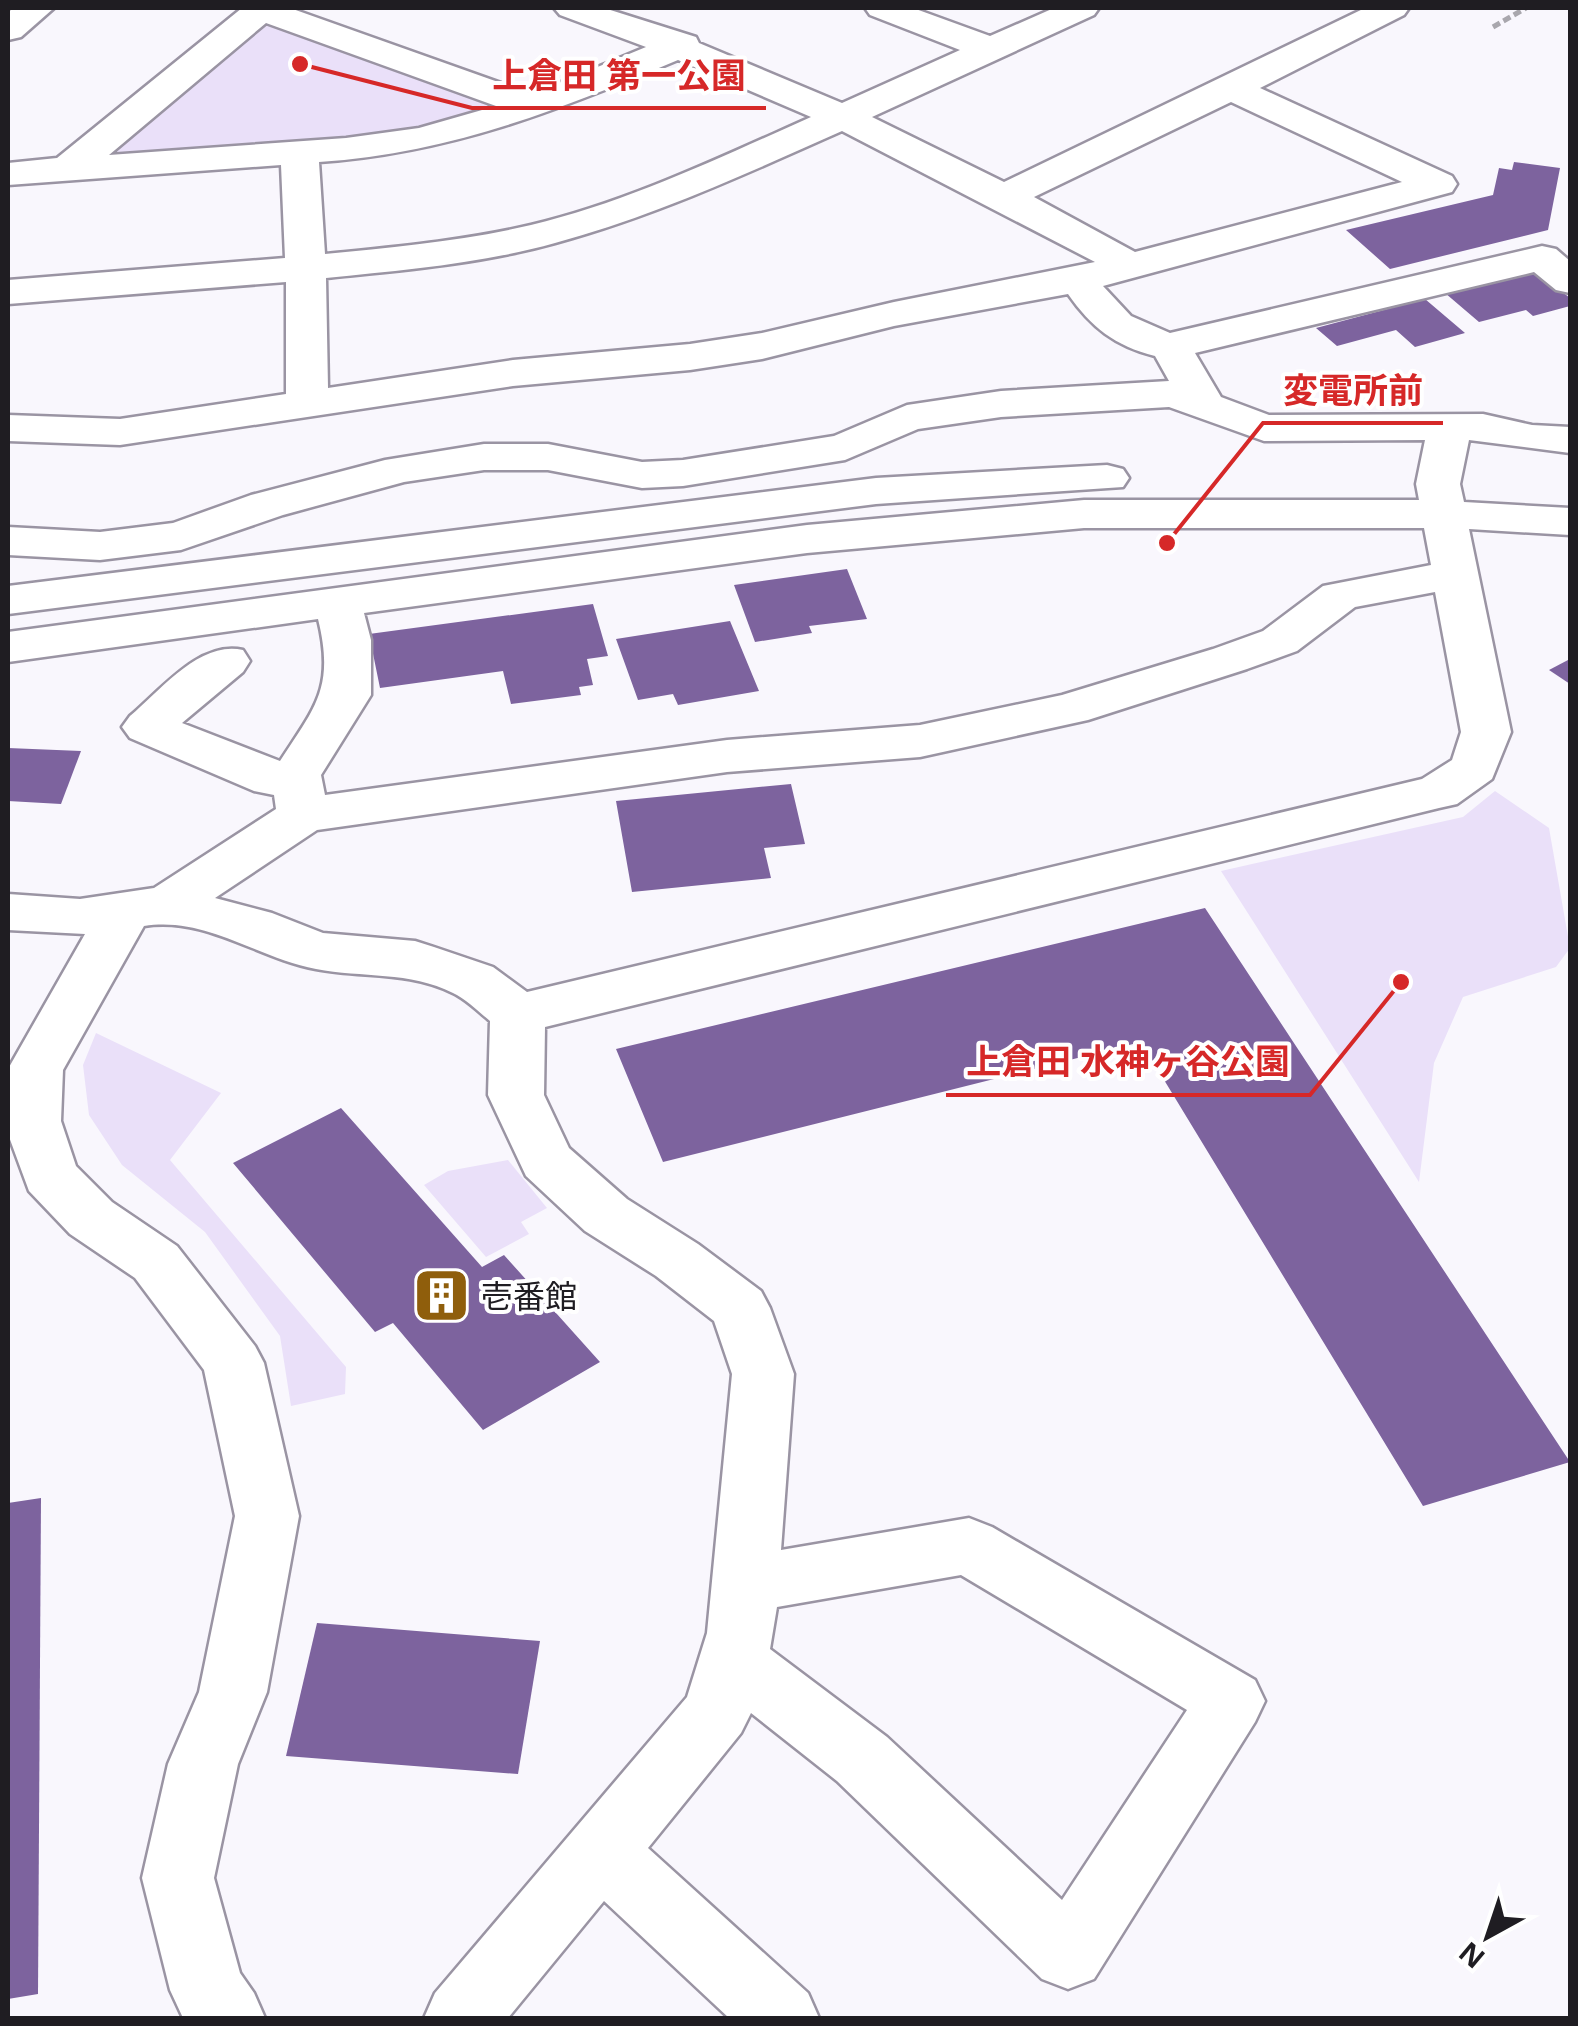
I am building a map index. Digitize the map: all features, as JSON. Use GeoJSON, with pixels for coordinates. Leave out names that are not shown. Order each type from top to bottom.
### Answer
{"type":"FeatureCollection","features":[{"type":"Feature","properties":{"kind":"street"},"geometry":{"type":"LineString","coordinates":[[8,29],[36,8]]}},
{"type":"Feature","properties":{"kind":"street"},"geometry":{"type":"LineString","coordinates":[[68,169],[262,8],[533,107]]}},
{"type":"Feature","properties":{"kind":"street"},"geometry":{"type":"LineString","coordinates":[[572,8],[683,45],[846,115],[1130,265]]}},
{"type":"Feature","properties":{"kind":"street"},"geometry":{"type":"LineString","coordinates":[[882,8],[990,48]]}},
{"type":"Feature","properties":{"kind":"street"},"geometry":{"type":"LineString","coordinates":[[8,292],[456,252],[544,234],[704,179],[1082,8]]}},
{"type":"Feature","properties":{"kind":"street"},"geometry":{"type":"LineString","coordinates":[[1005,196],[1392,8]]}},
{"type":"Feature","properties":{"kind":"street"},"geometry":{"type":"LineString","coordinates":[[8,174],[299,152],[422,138],[533,107],[683,45]]}},
{"type":"Feature","properties":{"kind":"street"},"geometry":{"type":"LineString","coordinates":[[8,428],[120,432],[190,425],[307,402],[513,373],[762,346],[877,318],[1080,280],[1438,184],[1231,88]]}},
{"type":"Feature","properties":{"kind":"street"},"geometry":{"type":"LineString","coordinates":[[299,152],[306,268],[307,402]]}},
{"type":"Feature","properties":{"kind":"street"},"geometry":{"type":"LineString","coordinates":[[1080,280],[1110,322],[1132,336],[1170,346],[1542,258],[1570,281]]}},
{"type":"Feature","properties":{"kind":"street"},"geometry":{"type":"LineString","coordinates":[[1170,346],[1205,406]]}},
{"type":"Feature","properties":{"kind":"street"},"geometry":{"type":"LineString","coordinates":[[8,541],[100,546],[181,536],[267,505],[401,469],[484,457],[548,457],[642,475],[684,473],[845,447],[908,418],[1001,404],[1173,394],[1264,428],[1483,427],[1532,438],[1570,440]]}},
{"type":"Feature","properties":{"kind":"street"},"geometry":{"type":"LineString","coordinates":[[518,1014],[1438,792],[1474,768],[1486,732],[1440,499],[1449,430]]}},
{"type":"Feature","properties":{"kind":"street"},"geometry":{"type":"LineString","coordinates":[[8,600],[894,490],[1036,479],[1263,476],[1570,521]]}},
{"type":"Feature","properties":{"kind":"street"},"geometry":{"type":"LineString","coordinates":[[8,647],[807,539],[1084,514],[1570,492]]}},
{"type":"Feature","properties":{"kind":"street"},"geometry":{"type":"LineString","coordinates":[[226,661],[147,727],[272,779],[300,795],[920,741],[1071,708],[1230,659],[1280,642],[1340,596],[1454,574]]}},
{"type":"Feature","properties":{"kind":"street"},"geometry":{"type":"LineString","coordinates":[[228,2018],[208,1990],[178,1878],[204,1764],[233,1692],[267,1516],[233,1363],[156,1262],[90,1218],[50,1176],[32,1121],[35,1070],[64,1014],[148,907],[300,795],[346,695],[347,640],[338,604]]}},
{"type":"Feature","properties":{"kind":"street"},"geometry":{"type":"LineString","coordinates":[[8,912],[80,918],[148,907],[253,926],[316,951],[415,960],[474,980],[518,1014]]}},
{"type":"Feature","properties":{"kind":"street"},"geometry":{"type":"LineString","coordinates":[[461,2018],[717,1712],[741,1633],[763,1374],[740,1308],[678,1260],[606,1215],[546,1161],[516,1095],[518,1014]]}},
{"type":"Feature","properties":{"kind":"street"},"geometry":{"type":"LineString","coordinates":[[732,1660],[862,1759],[1068,1954],[1232,1702],[968,1546],[746,1584]]}},
{"type":"Feature","properties":{"kind":"street"},"geometry":{"type":"LineString","coordinates":[[602,1852],[782,2018]]}},
{"type":"Feature","properties":{"kind":"path"},"geometry":{"type":"LineString","coordinates":[[1493,27],[1526,8]]}},
{"type":"Feature","properties":{"kind":"shaded area"},"geometry":{"type":"Polygon","coordinates":[[[274,23],[495,103],[492,112],[414,133],[119,158],[109,150],[256,26],[274,23]]]}},
{"type":"Feature","properties":{"kind":"shaded area"},"geometry":{"type":"Polygon","coordinates":[[[1495,791],[1549,828],[1570,948],[1556,967],[1463,997],[1434,1063],[1419,1182],[1221,871],[1463,817],[1495,791]]]}},
{"type":"Feature","properties":{"kind":"shaded area"},"geometry":{"type":"Polygon","coordinates":[[[96,1033],[221,1093],[170,1160],[346,1367],[345,1394],[291,1406],[280,1336],[205,1232],[122,1165],[89,1115],[83,1065],[96,1033]]]}},
{"type":"Feature","properties":{"kind":"shaded area"},"geometry":{"type":"Polygon","coordinates":[[[508,1160],[547,1208],[521,1222],[529,1234],[486,1257],[424,1185],[448,1171],[508,1160]]]}},
{"type":"Feature","properties":{"kind":"building"},"geometry":{"type":"Polygon","coordinates":[[[1514,162],[1560,168],[1548,230],[1390,269],[1346,230],[1493,195],[1499,168],[1512,170],[1514,162]]]}},
{"type":"Feature","properties":{"kind":"building"},"geometry":{"type":"Polygon","coordinates":[[[1534,270],[1570,298],[1570,306],[1533,316],[1526,310],[1479,322],[1445,293],[1534,270]]]}},
{"type":"Feature","properties":{"kind":"building"},"geometry":{"type":"Polygon","coordinates":[[[1425,299],[1465,333],[1415,347],[1396,330],[1337,346],[1316,328],[1425,299]]]}},
{"type":"Feature","properties":{"kind":"building"},"geometry":{"type":"Polygon","coordinates":[[[847,569],[867,619],[809,626],[812,633],[755,642],[734,585],[847,569]]]}},
{"type":"Feature","properties":{"kind":"building"},"geometry":{"type":"Polygon","coordinates":[[[593,604],[608,656],[587,659],[593,685],[579,687],[581,695],[511,704],[503,671],[380,688],[369,634],[593,604]]]}},
{"type":"Feature","properties":{"kind":"building"},"geometry":{"type":"Polygon","coordinates":[[[730,621],[759,691],[678,705],[673,694],[638,700],[616,639],[730,621]]]}},
{"type":"Feature","properties":{"kind":"building"},"geometry":{"type":"Polygon","coordinates":[[[1570,661],[1570,684],[1549,670],[1570,661]]]}},
{"type":"Feature","properties":{"kind":"building"},"geometry":{"type":"Polygon","coordinates":[[[8,748],[81,751],[61,804],[8,801],[8,748]]]}},
{"type":"Feature","properties":{"kind":"building"},"geometry":{"type":"Polygon","coordinates":[[[791,784],[805,844],[764,848],[771,878],[632,892],[616,801],[791,784]]]}},
{"type":"Feature","properties":{"kind":"building"},"geometry":{"type":"Polygon","coordinates":[[[1205,908],[1570,1462],[1423,1506],[1141,1042],[663,1162],[616,1049],[1205,908]]]}},
{"type":"Feature","properties":{"kind":"building","name":"壱番館"},"geometry":{"type":"Polygon","coordinates":[[[341,1108],[482,1267],[504,1255],[600,1362],[483,1430],[393,1323],[375,1332],[233,1163],[341,1108]]]}},
{"type":"Feature","properties":{"kind":"building"},"geometry":{"type":"Polygon","coordinates":[[[41,1498],[38,1994],[8,1999],[8,1503],[41,1498]]]}},
{"type":"Feature","properties":{"kind":"building"},"geometry":{"type":"Polygon","coordinates":[[[317,1623],[540,1641],[518,1774],[286,1756],[317,1623]]]}},
{"type":"Feature","properties":{"kind":"place","name":"上倉田 第一公園"},"geometry":{"type":"Point","coordinates":[300,64]}},
{"type":"Feature","properties":{"kind":"place","name":"変電所前"},"geometry":{"type":"Point","coordinates":[1167,543]}},
{"type":"Feature","properties":{"kind":"place","name":"上倉田 水神ヶ谷公園"},"geometry":{"type":"Point","coordinates":[1401,982]}},
{"type":"Feature","properties":{"kind":"place","name":"壱番館"},"geometry":{"type":"Point","coordinates":[442,1295]}}]}
